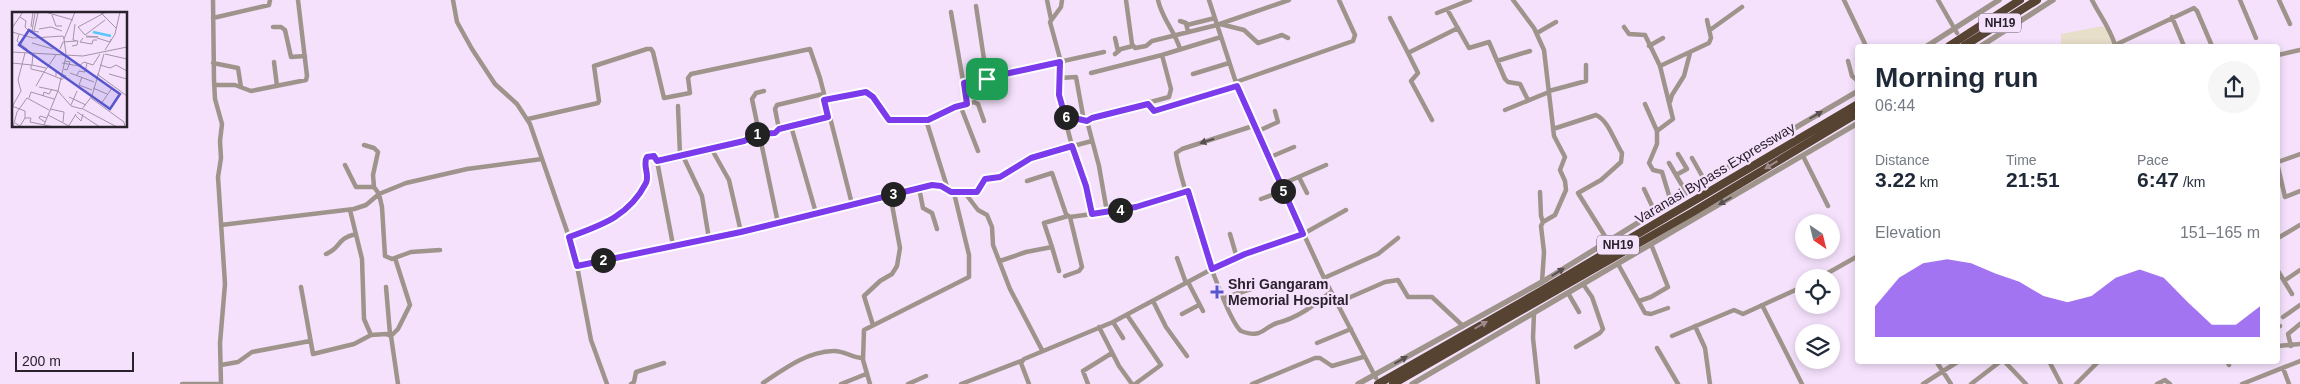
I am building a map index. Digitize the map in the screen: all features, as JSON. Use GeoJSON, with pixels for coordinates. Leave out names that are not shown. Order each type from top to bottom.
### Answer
{"type":"FeatureCollection","features":[{"type":"Feature","properties":{"kind":"highway","name":"NH19"},"geometry":{"type":"LineString","coordinates":[[1952,44],[2020,0]]}},
{"type":"Feature","properties":{"kind":"highway","name":"NH19"},"geometry":{"type":"LineString","coordinates":[[1967,44],[2037,0]]}},
{"type":"Feature","properties":{"kind":"highway","name":"Varanasi Bypass Expressway"},"geometry":{"type":"LineString","coordinates":[[1376,379],[1532,296],[1855,106]]}},
{"type":"Feature","properties":{"kind":"highway","name":"Varanasi Bypass Expressway"},"geometry":{"type":"LineString","coordinates":[[1394,384],[1685,217],[1855,115]]}},
{"type":"Feature","properties":{"kind":"street"},"geometry":{"type":"LineString","coordinates":[[183,384],[221,384],[225,284],[218,177],[222,158],[220,141],[222,124],[214,84],[213,0]]}},
{"type":"Feature","properties":{"kind":"street"},"geometry":{"type":"LineString","coordinates":[[213,18],[269,5],[270,0]]}},
{"type":"Feature","properties":{"kind":"street"},"geometry":{"type":"LineString","coordinates":[[214,84],[234,85],[251,91],[306,80],[298,0]]}},
{"type":"Feature","properties":{"kind":"street"},"geometry":{"type":"LineString","coordinates":[[453,0],[457,22],[477,57],[495,84],[517,104],[528,119],[569,237],[577,266],[591,340],[606,384]]}},
{"type":"Feature","properties":{"kind":"street"},"geometry":{"type":"LineString","coordinates":[[1047,0],[1060,62],[1059,95],[1072,146],[1086,186],[1092,214]]}},
{"type":"Feature","properties":{"kind":"street"},"geometry":{"type":"LineString","coordinates":[[1051,19],[1061,7],[1062,0]]}},
{"type":"Feature","properties":{"kind":"street"},"geometry":{"type":"LineString","coordinates":[[1126,0],[1133,46]]}},
{"type":"Feature","properties":{"kind":"street"},"geometry":{"type":"LineString","coordinates":[[1158,0],[1168,26],[1176,36],[1180,49]]}},
{"type":"Feature","properties":{"kind":"street"},"geometry":{"type":"LineString","coordinates":[[1209,0],[1219,24],[1236,84],[1253,126],[1324,278],[1376,379]]}},
{"type":"Feature","properties":{"kind":"street"},"geometry":{"type":"LineString","coordinates":[[1115,38],[1116,52],[1133,46],[1135,48],[1144,46],[1152,41],[1219,24],[1289,0]]}},
{"type":"Feature","properties":{"kind":"street"},"geometry":{"type":"LineString","coordinates":[[1148,104],[1154,111],[1236,84],[1353,41],[1355,35],[1339,0]]}},
{"type":"Feature","properties":{"kind":"street"},"geometry":{"type":"LineString","coordinates":[[1437,13],[1470,0]]}},
{"type":"Feature","properties":{"kind":"street"},"geometry":{"type":"LineString","coordinates":[[1513,0],[1537,33],[1547,62],[1553,129],[1556,141],[1565,157],[1560,170],[1566,185],[1558,211],[1543,222],[1541,226],[1544,252],[1542,282]]}},
{"type":"Feature","properties":{"kind":"street"},"geometry":{"type":"LineString","coordinates":[[1844,0],[1865,44]]}},
{"type":"Feature","properties":{"kind":"street"},"geometry":{"type":"LineString","coordinates":[[1938,0],[1956,30]]}},
{"type":"Feature","properties":{"kind":"street"},"geometry":{"type":"LineString","coordinates":[[1932,44],[1956,30],[1999,0]]}},
{"type":"Feature","properties":{"kind":"street"},"geometry":{"type":"LineString","coordinates":[[1985,44],[2053,0]]}},
{"type":"Feature","properties":{"kind":"street"},"geometry":{"type":"LineString","coordinates":[[2092,0],[2101,18],[2109,26],[2114,44]]}},
{"type":"Feature","properties":{"kind":"street"},"geometry":{"type":"LineString","coordinates":[[2240,0],[2256,38]]}},
{"type":"Feature","properties":{"kind":"street"},"geometry":{"type":"LineString","coordinates":[[2279,0],[2290,24]]}},
{"type":"Feature","properties":{"kind":"street"},"geometry":{"type":"LineString","coordinates":[[976,6],[987,79]]}},
{"type":"Feature","properties":{"kind":"street"},"geometry":{"type":"LineString","coordinates":[[1710,30],[1742,7]]}},
{"type":"Feature","properties":{"kind":"street"},"geometry":{"type":"LineString","coordinates":[[2119,44],[2172,17],[2195,8],[2211,44]]}},
{"type":"Feature","properties":{"kind":"street"},"geometry":{"type":"LineString","coordinates":[[1448,9],[1469,48],[1489,42],[1507,81],[1520,84],[1528,100]]}},
{"type":"Feature","properties":{"kind":"street"},"geometry":{"type":"LineString","coordinates":[[951,12],[964,83],[965,105],[962,110],[978,151]]}},
{"type":"Feature","properties":{"kind":"street"},"geometry":{"type":"LineString","coordinates":[[2172,17],[2183,44]]}},
{"type":"Feature","properties":{"kind":"street"},"geometry":{"type":"LineString","coordinates":[[1187,25],[1215,18]]}},
{"type":"Feature","properties":{"kind":"street"},"geometry":{"type":"LineString","coordinates":[[1390,18],[1418,73],[1412,81],[1432,120]]}},
{"type":"Feature","properties":{"kind":"street"},"geometry":{"type":"LineString","coordinates":[[1660,66],[1664,62],[1690,53],[1711,41],[1707,20]]}},
{"type":"Feature","properties":{"kind":"street"},"geometry":{"type":"LineString","coordinates":[[1180,22],[1185,22],[1188,32]]}},
{"type":"Feature","properties":{"kind":"street"},"geometry":{"type":"LineString","coordinates":[[1537,33],[1556,22]]}},
{"type":"Feature","properties":{"kind":"street"},"geometry":{"type":"LineString","coordinates":[[1219,24],[1244,30],[1258,43],[1282,35],[1288,38]]}},
{"type":"Feature","properties":{"kind":"street"},"geometry":{"type":"LineString","coordinates":[[273,27],[281,27],[285,30],[291,57],[305,56]]}},
{"type":"Feature","properties":{"kind":"street"},"geometry":{"type":"LineString","coordinates":[[1408,53],[1458,28]]}},
{"type":"Feature","properties":{"kind":"street"},"geometry":{"type":"LineString","coordinates":[[1624,28],[1629,34],[1644,34],[1660,66],[1674,118],[1657,131]]}},
{"type":"Feature","properties":{"kind":"street"},"geometry":{"type":"LineString","coordinates":[[1091,73],[1162,55],[1221,36]]}},
{"type":"Feature","properties":{"kind":"street"},"geometry":{"type":"LineString","coordinates":[[1649,46],[1663,38]]}},
{"type":"Feature","properties":{"kind":"street"},"geometry":{"type":"LineString","coordinates":[[528,119],[598,103],[599,98],[594,66],[650,49],[653,52],[664,98],[690,93],[688,78],[691,74],[810,49],[852,204]]}},
{"type":"Feature","properties":{"kind":"street"},"geometry":{"type":"LineString","coordinates":[[2280,55],[2300,50]]}},
{"type":"Feature","properties":{"kind":"street"},"geometry":{"type":"LineString","coordinates":[[1497,61],[1530,51]]}},
{"type":"Feature","properties":{"kind":"street"},"geometry":{"type":"LineString","coordinates":[[964,83],[1104,52]]}},
{"type":"Feature","properties":{"kind":"street"},"geometry":{"type":"LineString","coordinates":[[1671,105],[1671,96],[1683,78],[1690,53]]}},
{"type":"Feature","properties":{"kind":"street"},"geometry":{"type":"LineString","coordinates":[[1065,116],[1086,121],[1166,99],[1171,95],[1162,55]]}},
{"type":"Feature","properties":{"kind":"street"},"geometry":{"type":"LineString","coordinates":[[274,62],[277,86]]}},
{"type":"Feature","properties":{"kind":"street"},"geometry":{"type":"LineString","coordinates":[[1194,74],[1229,62]]}},
{"type":"Feature","properties":{"kind":"street"},"geometry":{"type":"LineString","coordinates":[[1848,62],[1852,76],[1855,78]]}},
{"type":"Feature","properties":{"kind":"street"},"geometry":{"type":"LineString","coordinates":[[213,63],[238,68],[242,88]]}},
{"type":"Feature","properties":{"kind":"street"},"geometry":{"type":"LineString","coordinates":[[1505,110],[1549,92],[1586,81],[1586,65]]}},
{"type":"Feature","properties":{"kind":"street"},"geometry":{"type":"LineString","coordinates":[[1060,78],[1076,77],[1086,121],[1100,166],[1107,212]]}},
{"type":"Feature","properties":{"kind":"street"},"geometry":{"type":"LineString","coordinates":[[764,92],[756,93],[752,99],[778,223]]}},
{"type":"Feature","properties":{"kind":"street"},"geometry":{"type":"LineString","coordinates":[[779,129],[777,104],[866,92],[873,97],[889,120],[928,120],[955,107],[978,104],[984,121]]}},
{"type":"Feature","properties":{"kind":"street"},"geometry":{"type":"LineString","coordinates":[[1358,384],[1376,379],[1463,326],[1542,282],[1686,192],[1855,93]]}},
{"type":"Feature","properties":{"kind":"street"},"geometry":{"type":"LineString","coordinates":[[1645,104],[1657,131],[1657,144],[1649,163],[1653,170],[1662,172],[1672,202]]}},
{"type":"Feature","properties":{"kind":"street"},"geometry":{"type":"LineString","coordinates":[[678,106],[681,154],[702,196],[709,239]]}},
{"type":"Feature","properties":{"kind":"street"},"geometry":{"type":"LineString","coordinates":[[1256,132],[1278,122],[1275,112]]}},
{"type":"Feature","properties":{"kind":"street"},"geometry":{"type":"LineString","coordinates":[[1553,129],[1596,115],[1605,120],[1613,140],[1622,153],[1621,162],[1601,180],[1578,193],[1608,241]]}},
{"type":"Feature","properties":{"kind":"street"},"geometry":{"type":"LineString","coordinates":[[657,161],[744,141],[758,134],[775,133],[779,129],[828,117]]}},
{"type":"Feature","properties":{"kind":"street"},"geometry":{"type":"LineString","coordinates":[[928,120],[928,129],[948,190]]}},
{"type":"Feature","properties":{"kind":"street"},"geometry":{"type":"LineString","coordinates":[[1412,384],[1855,124]]}},
{"type":"Feature","properties":{"kind":"street"},"geometry":{"type":"LineString","coordinates":[[791,126],[816,213]]}},
{"type":"Feature","properties":{"kind":"street"},"geometry":{"type":"LineString","coordinates":[[1253,126],[1179,151],[1176,156],[1212,269],[1238,329],[1258,333],[1277,324],[1287,322],[1331,292]]}},
{"type":"Feature","properties":{"kind":"street"},"geometry":{"type":"LineString","coordinates":[[577,266],[741,232],[919,188],[936,185],[954,193],[977,192],[985,179],[1000,177],[1031,158],[1092,141]]}},
{"type":"Feature","properties":{"kind":"street"},"geometry":{"type":"LineString","coordinates":[[364,146],[374,148],[378,152],[373,175],[374,187],[379,194],[383,214],[384,254],[387,258],[395,258],[411,252],[440,250]]}},
{"type":"Feature","properties":{"kind":"street"},"geometry":{"type":"LineString","coordinates":[[1268,158],[1294,147]]}},
{"type":"Feature","properties":{"kind":"street"},"geometry":{"type":"LineString","coordinates":[[711,148],[729,180],[741,232]]}},
{"type":"Feature","properties":{"kind":"street"},"geometry":{"type":"LineString","coordinates":[[1676,175],[1687,169],[1678,154]]}},
{"type":"Feature","properties":{"kind":"street"},"geometry":{"type":"LineString","coordinates":[[2280,161],[2300,154]]}},
{"type":"Feature","properties":{"kind":"street"},"geometry":{"type":"LineString","coordinates":[[569,237],[610,222],[630,208],[647,180],[645,158],[654,156],[657,161],[673,245]]}},
{"type":"Feature","properties":{"kind":"street"},"geometry":{"type":"LineString","coordinates":[[1803,156],[1828,206]]}},
{"type":"Feature","properties":{"kind":"street"},"geometry":{"type":"LineString","coordinates":[[1692,158],[1705,181]]}},
{"type":"Feature","properties":{"kind":"street"},"geometry":{"type":"LineString","coordinates":[[222,226],[350,210],[366,205],[379,194],[406,183],[452,172],[542,159]]}},
{"type":"Feature","properties":{"kind":"street"},"geometry":{"type":"LineString","coordinates":[[1668,163],[1686,192]]}},
{"type":"Feature","properties":{"kind":"street"},"geometry":{"type":"LineString","coordinates":[[346,165],[356,187],[374,187]]}},
{"type":"Feature","properties":{"kind":"street"},"geometry":{"type":"LineString","coordinates":[[1280,185],[1326,165]]}},
{"type":"Feature","properties":{"kind":"street"},"geometry":{"type":"LineString","coordinates":[[1027,181],[1052,173],[1069,216],[1082,267],[1079,271],[1065,276]]}},
{"type":"Feature","properties":{"kind":"street"},"geometry":{"type":"LineString","coordinates":[[2280,174],[2286,197],[2300,191]]}},
{"type":"Feature","properties":{"kind":"street"},"geometry":{"type":"LineString","coordinates":[[1299,176],[1308,192]]}},
{"type":"Feature","properties":{"kind":"street"},"geometry":{"type":"LineString","coordinates":[[919,188],[923,208],[933,215],[937,229]]}},
{"type":"Feature","properties":{"kind":"street"},"geometry":{"type":"LineString","coordinates":[[1644,189],[1655,212]]}},
{"type":"Feature","properties":{"kind":"street"},"geometry":{"type":"LineString","coordinates":[[1059,271],[1044,223],[1069,216],[1136,207],[1188,191]]}},
{"type":"Feature","properties":{"kind":"street"},"geometry":{"type":"LineString","coordinates":[[1261,199],[1283,191]]}},
{"type":"Feature","properties":{"kind":"street"},"geometry":{"type":"LineString","coordinates":[[1540,192],[1543,222]]}},
{"type":"Feature","properties":{"kind":"street"},"geometry":{"type":"LineString","coordinates":[[870,384],[863,358],[863,332],[873,325],[969,277],[969,255],[954,193]]}},
{"type":"Feature","properties":{"kind":"street"},"geometry":{"type":"LineString","coordinates":[[965,193],[978,210],[987,215],[1000,262],[1010,289],[1042,350]]}},
{"type":"Feature","properties":{"kind":"street"},"geometry":{"type":"LineString","coordinates":[[873,325],[864,296],[880,281],[892,274],[899,261],[900,248],[890,194]]}},
{"type":"Feature","properties":{"kind":"street"},"geometry":{"type":"LineString","coordinates":[[350,210],[362,259],[364,319],[370,335]]}},
{"type":"Feature","properties":{"kind":"street"},"geometry":{"type":"LineString","coordinates":[[961,384],[1113,322],[1212,269],[1303,234],[1346,210]]}},
{"type":"Feature","properties":{"kind":"street"},"geometry":{"type":"LineString","coordinates":[[2280,237],[2300,225]]}},
{"type":"Feature","properties":{"kind":"street"},"geometry":{"type":"LineString","coordinates":[[326,254],[333,251],[342,239],[356,234]]}},
{"type":"Feature","properties":{"kind":"street"},"geometry":{"type":"LineString","coordinates":[[1230,234],[1237,258]]}},
{"type":"Feature","properties":{"kind":"street"},"geometry":{"type":"LineString","coordinates":[[1324,278],[1378,254],[1398,238]]}},
{"type":"Feature","properties":{"kind":"street"},"geometry":{"type":"LineString","coordinates":[[1639,302],[1668,287],[1651,244]]}},
{"type":"Feature","properties":{"kind":"street"},"geometry":{"type":"LineString","coordinates":[[1000,262],[1026,252],[1052,247]]}},
{"type":"Feature","properties":{"kind":"street"},"geometry":{"type":"LineString","coordinates":[[301,288],[312,352],[317,355],[359,342],[370,335],[390,335],[398,329],[410,305],[395,258]]}},
{"type":"Feature","properties":{"kind":"street"},"geometry":{"type":"LineString","coordinates":[[1177,258],[1187,282],[1203,311]]}},
{"type":"Feature","properties":{"kind":"street"},"geometry":{"type":"LineString","coordinates":[[1835,269],[1855,258]]}},
{"type":"Feature","properties":{"kind":"street"},"geometry":{"type":"LineString","coordinates":[[1618,264],[1639,302],[1648,314],[1668,308]]}},
{"type":"Feature","properties":{"kind":"street"},"geometry":{"type":"LineString","coordinates":[[2284,281],[2300,270]]}},
{"type":"Feature","properties":{"kind":"street"},"geometry":{"type":"LineString","coordinates":[[2280,274],[2292,294]]}},
{"type":"Feature","properties":{"kind":"street"},"geometry":{"type":"LineString","coordinates":[[1337,303],[1385,282],[1398,280],[1402,282],[1408,298],[1432,297],[1463,326]]}},
{"type":"Feature","properties":{"kind":"street"},"geometry":{"type":"LineString","coordinates":[[1576,347],[1602,332],[1603,328],[1592,297],[1583,284]]}},
{"type":"Feature","properties":{"kind":"street"},"geometry":{"type":"LineString","coordinates":[[386,287],[390,335],[398,384]]}},
{"type":"Feature","properties":{"kind":"street"},"geometry":{"type":"LineString","coordinates":[[1224,298],[1254,288]]}},
{"type":"Feature","properties":{"kind":"street"},"geometry":{"type":"LineString","coordinates":[[1672,336],[1734,310],[1742,314],[1795,290]]}},
{"type":"Feature","properties":{"kind":"street"},"geometry":{"type":"LineString","coordinates":[[1568,293],[1579,312]]}},
{"type":"Feature","properties":{"kind":"street"},"geometry":{"type":"LineString","coordinates":[[1154,301],[1166,327],[1187,356]]}},
{"type":"Feature","properties":{"kind":"street"},"geometry":{"type":"LineString","coordinates":[[1182,314],[1199,305]]}},
{"type":"Feature","properties":{"kind":"street"},"geometry":{"type":"LineString","coordinates":[[1762,305],[1802,384]]}},
{"type":"Feature","properties":{"kind":"street"},"geometry":{"type":"LineString","coordinates":[[2283,317],[2300,305]]}},
{"type":"Feature","properties":{"kind":"street"},"geometry":{"type":"LineString","coordinates":[[1534,313],[1533,338],[1538,384]]}},
{"type":"Feature","properties":{"kind":"street"},"geometry":{"type":"LineString","coordinates":[[1099,327],[1112,353],[1133,384],[1161,365],[1127,315]]}},
{"type":"Feature","properties":{"kind":"street"},"geometry":{"type":"LineString","coordinates":[[1113,322],[1123,338]]}},
{"type":"Feature","properties":{"kind":"street"},"geometry":{"type":"LineString","coordinates":[[2291,346],[2288,334],[2300,324]]}},
{"type":"Feature","properties":{"kind":"street"},"geometry":{"type":"LineString","coordinates":[[1695,326],[1705,348],[1710,384]]}},
{"type":"Feature","properties":{"kind":"street"},"geometry":{"type":"LineString","coordinates":[[1317,343],[1351,329]]}},
{"type":"Feature","properties":{"kind":"street"},"geometry":{"type":"LineString","coordinates":[[221,365],[238,362],[252,352],[310,341]]}},
{"type":"Feature","properties":{"kind":"street"},"geometry":{"type":"LineString","coordinates":[[2280,346],[2300,344]]}},
{"type":"Feature","properties":{"kind":"street"},"geometry":{"type":"LineString","coordinates":[[1657,348],[1678,384]]}},
{"type":"Feature","properties":{"kind":"street"},"geometry":{"type":"LineString","coordinates":[[763,384],[796,360],[835,350],[853,358],[863,358]]}},
{"type":"Feature","properties":{"kind":"street"},"geometry":{"type":"LineString","coordinates":[[1088,384],[1083,371],[1112,353]]}},
{"type":"Feature","properties":{"kind":"street"},"geometry":{"type":"LineString","coordinates":[[1252,384],[1315,358],[1320,358],[1332,366],[1363,357]]}},
{"type":"Feature","properties":{"kind":"street"},"geometry":{"type":"LineString","coordinates":[[1021,361],[1029,384]]}},
{"type":"Feature","properties":{"kind":"street"},"geometry":{"type":"LineString","coordinates":[[2242,384],[2300,361]]}},
{"type":"Feature","properties":{"kind":"street"},"geometry":{"type":"LineString","coordinates":[[632,384],[636,372],[664,363]]}},
{"type":"Feature","properties":{"kind":"street"},"geometry":{"type":"LineString","coordinates":[[1938,364],[1951,384]]}},
{"type":"Feature","properties":{"kind":"street"},"geometry":{"type":"LineString","coordinates":[[1923,384],[1954,364]]}},
{"type":"Feature","properties":{"kind":"street"},"geometry":{"type":"LineString","coordinates":[[1971,384],[1999,364]]}},
{"type":"Feature","properties":{"kind":"street"},"geometry":{"type":"LineString","coordinates":[[2006,364],[2026,384]]}},
{"type":"Feature","properties":{"kind":"street"},"geometry":{"type":"LineString","coordinates":[[2051,364],[2061,384]]}},
{"type":"Feature","properties":{"kind":"street"},"geometry":{"type":"LineString","coordinates":[[2076,384],[2096,364]]}},
{"type":"Feature","properties":{"kind":"street"},"geometry":{"type":"LineString","coordinates":[[2283,368],[2289,384]]}},
{"type":"Feature","properties":{"kind":"street"},"geometry":{"type":"LineString","coordinates":[[841,384],[866,374]]}},
{"type":"Feature","properties":{"kind":"street"},"geometry":{"type":"LineString","coordinates":[[908,384],[926,376]]}},
{"type":"Feature","properties":{"kind":"street"},"geometry":{"type":"LineString","coordinates":[[2157,384],[2165,380],[2170,384]]}},
{"type":"Feature","properties":{"kind":"shaded area"},"geometry":{"type":"Polygon","coordinates":[[[2103,26],[2109,33],[2112,44],[2061,44],[2061,34],[2103,26]]]}},
{"type":"Feature","properties":{"kind":"place","name":"Shri Gangaram Memorial Hospital"},"geometry":{"type":"Point","coordinates":[1217,292]}},
{"type":"Feature","properties":{"kind":"route"},"geometry":{"type":"LineString","coordinates":[[1060,62],[1059,95],[1065,116],[1069,119],[1087,121],[1092,118],[1148,104],[1154,111],[1237,86],[1303,234],[1245,254],[1212,269],[1188,191],[1136,207],[1092,214],[1086,186],[1072,146],[1024,161],[1000,177],[985,179],[979,191],[974,193],[951,192],[941,186],[932,185],[741,232],[577,266],[569,237],[610,222],[619,213],[630,208],[647,180],[645,158],[647,157],[654,156],[657,161],[663,158],[744,141],[758,134],[775,133],[779,129],[828,117],[824,100],[866,92],[873,97],[889,120],[928,120],[940,116],[955,107],[967,104],[964,83],[987,79],[1060,62]]}}]}
